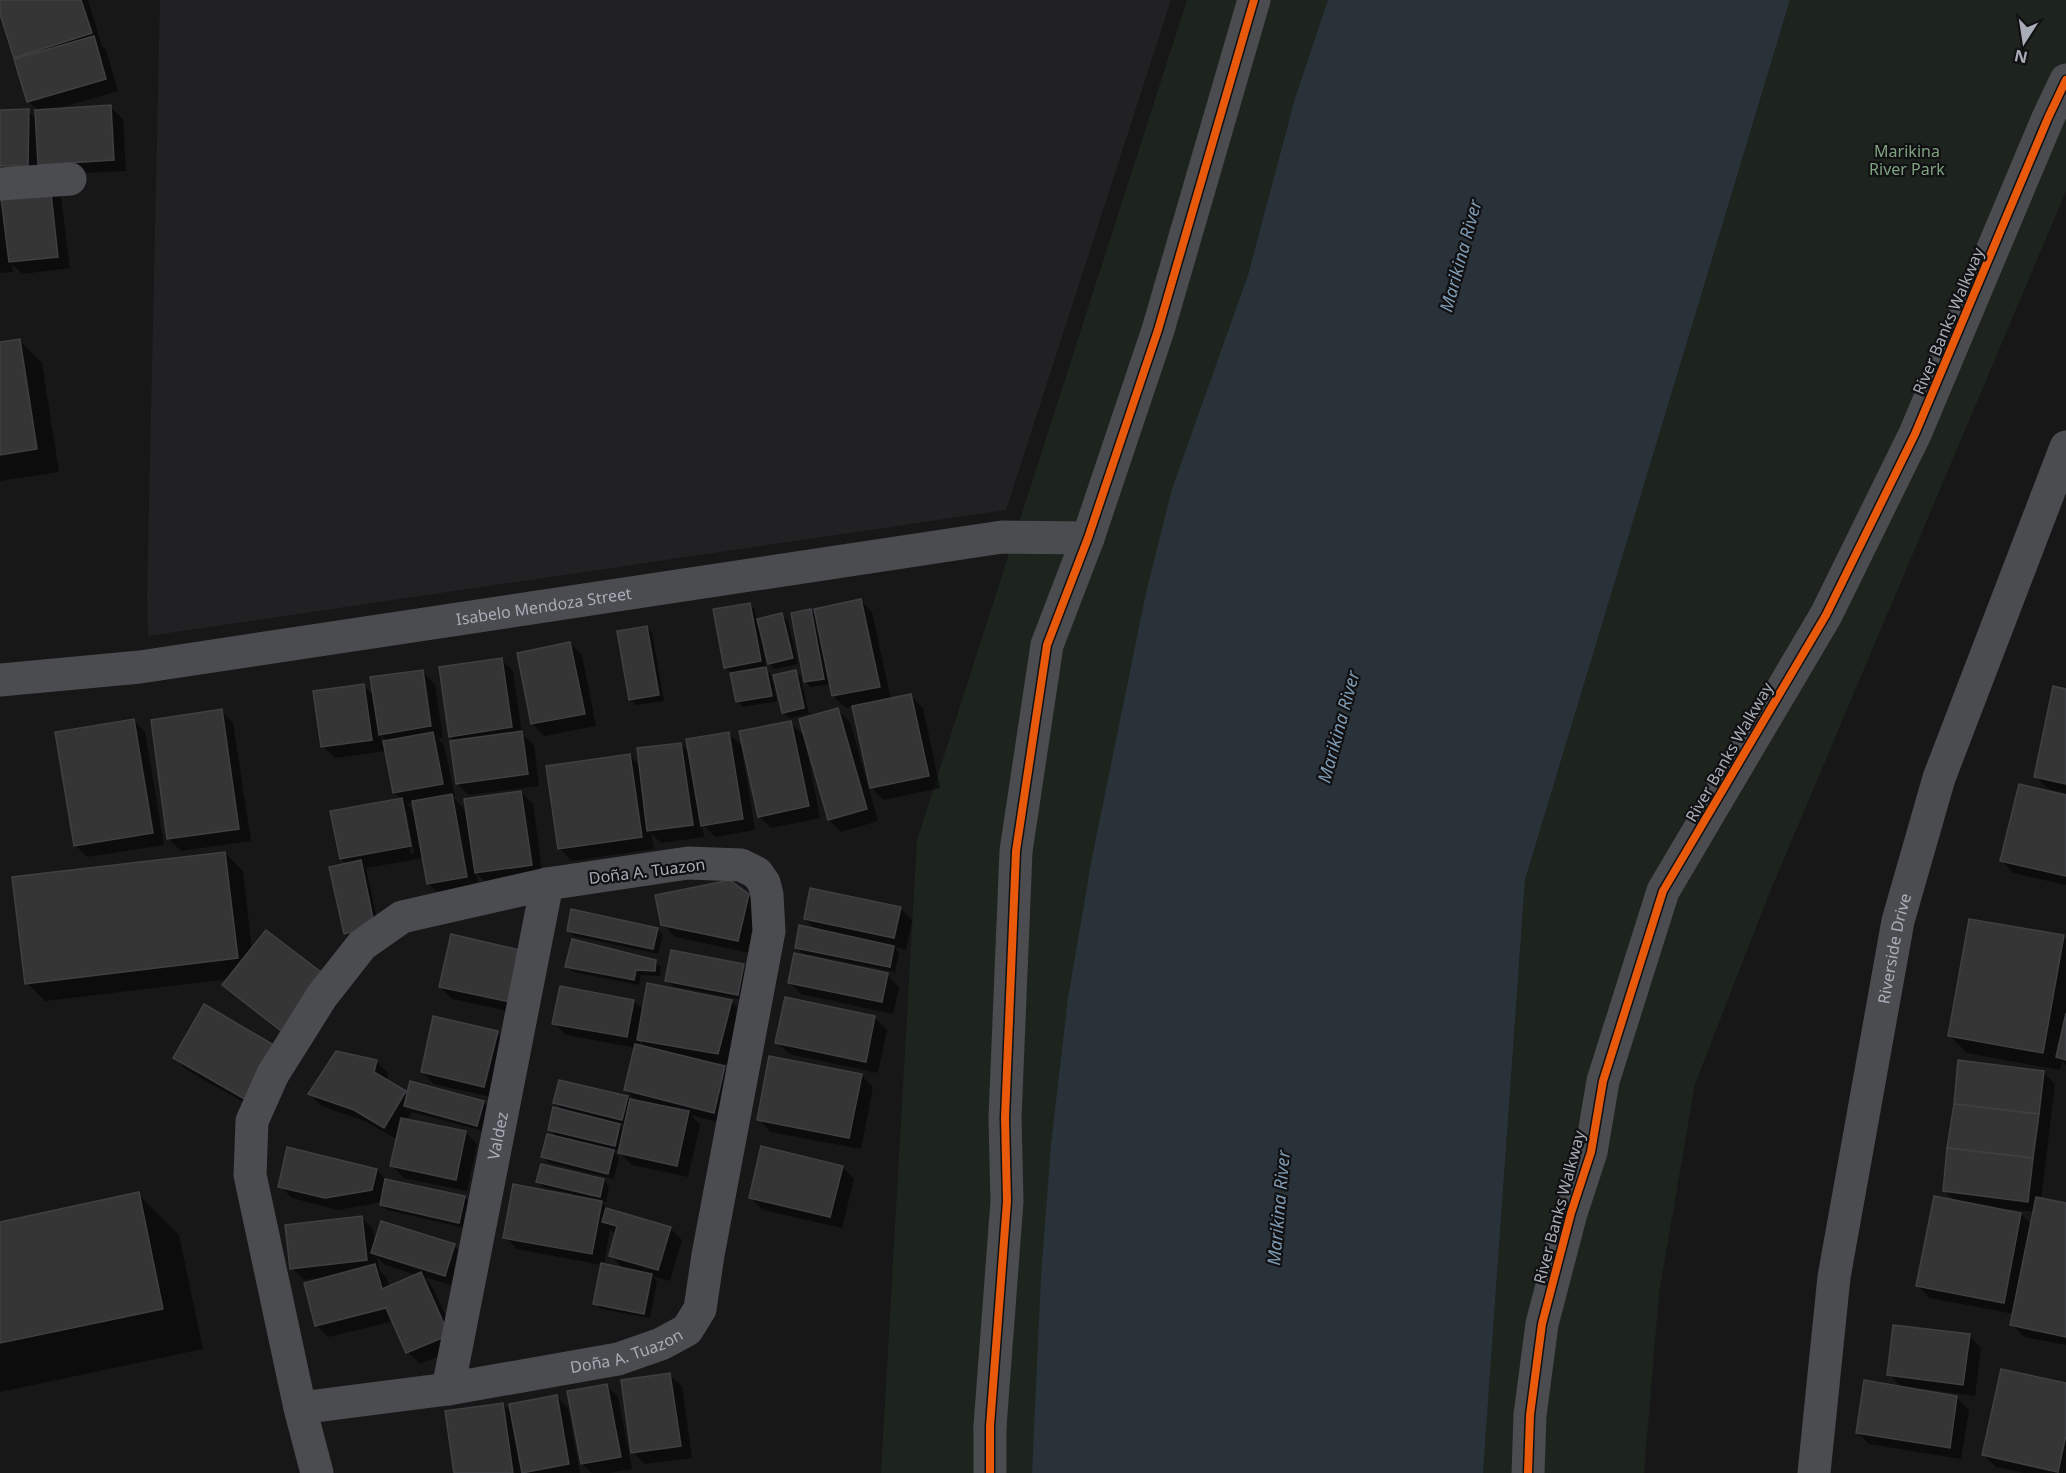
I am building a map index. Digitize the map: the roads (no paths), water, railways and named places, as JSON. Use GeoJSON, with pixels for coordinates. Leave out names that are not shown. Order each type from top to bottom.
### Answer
{"type":"FeatureCollection","features":[{"type":"Feature","properties":{"kind":"street"},"geometry":{"type":"LineString","coordinates":[[990,1473],[990,1426],[1007,1202],[1005,1118],[1016,851],[1047,645],[1088,538],[1158,330],[1254,0]]}},
{"type":"Feature","properties":{"kind":"street","name":"River Banks Walkway"},"geometry":{"type":"LineString","coordinates":[[1527,1473],[1530,1415],[1542,1324],[1571,1213],[1591,1152],[1603,1081],[1663,891],[1826,615],[1915,434],[2043,128],[2066,80]]}},
{"type":"Feature","properties":{"kind":"street"},"geometry":{"type":"LineString","coordinates":[[0,184],[70,178]]}},
{"type":"Feature","properties":{"kind":"street","name":"Riverside Drive"},"geometry":{"type":"LineString","coordinates":[[1814,1473],[1834,1276],[1898,921],[1939,778],[2066,447]]}},
{"type":"Feature","properties":{"kind":"street","name":"Isabelo Mendoza Street"},"geometry":{"type":"LineString","coordinates":[[0,680],[140,667],[1002,537],[1088,538]]}},
{"type":"Feature","properties":{"kind":"street","name":"Doña A. Tuazon"},"geometry":{"type":"LineString","coordinates":[[300,1408],[448,1389],[618,1359],[661,1344],[687,1330],[699,1309],[769,931],[767,895],[764,883],[757,873],[741,865],[688,863],[547,884],[402,917],[362,945],[321,996],[273,1074],[252,1121],[250,1175],[300,1408],[317,1473]]}},
{"type":"Feature","properties":{"kind":"street","name":"Valdez"},"geometry":{"type":"LineString","coordinates":[[448,1389],[547,884]]}},
{"type":"Feature","properties":{"kind":"water","name":"Marikina River"},"geometry":{"type":"Polygon","coordinates":[[[1328,0],[1790,0],[1525,880],[1483,1473],[1032,1473],[1041,1277],[1051,1145],[1068,998],[1092,858],[1146,593],[1172,489],[1248,275],[1295,98],[1328,0]]]}},
{"type":"Feature","properties":{"kind":"park label","name":"Marikina River Park"},"geometry":{"type":"Point","coordinates":[1907,160]}}]}
